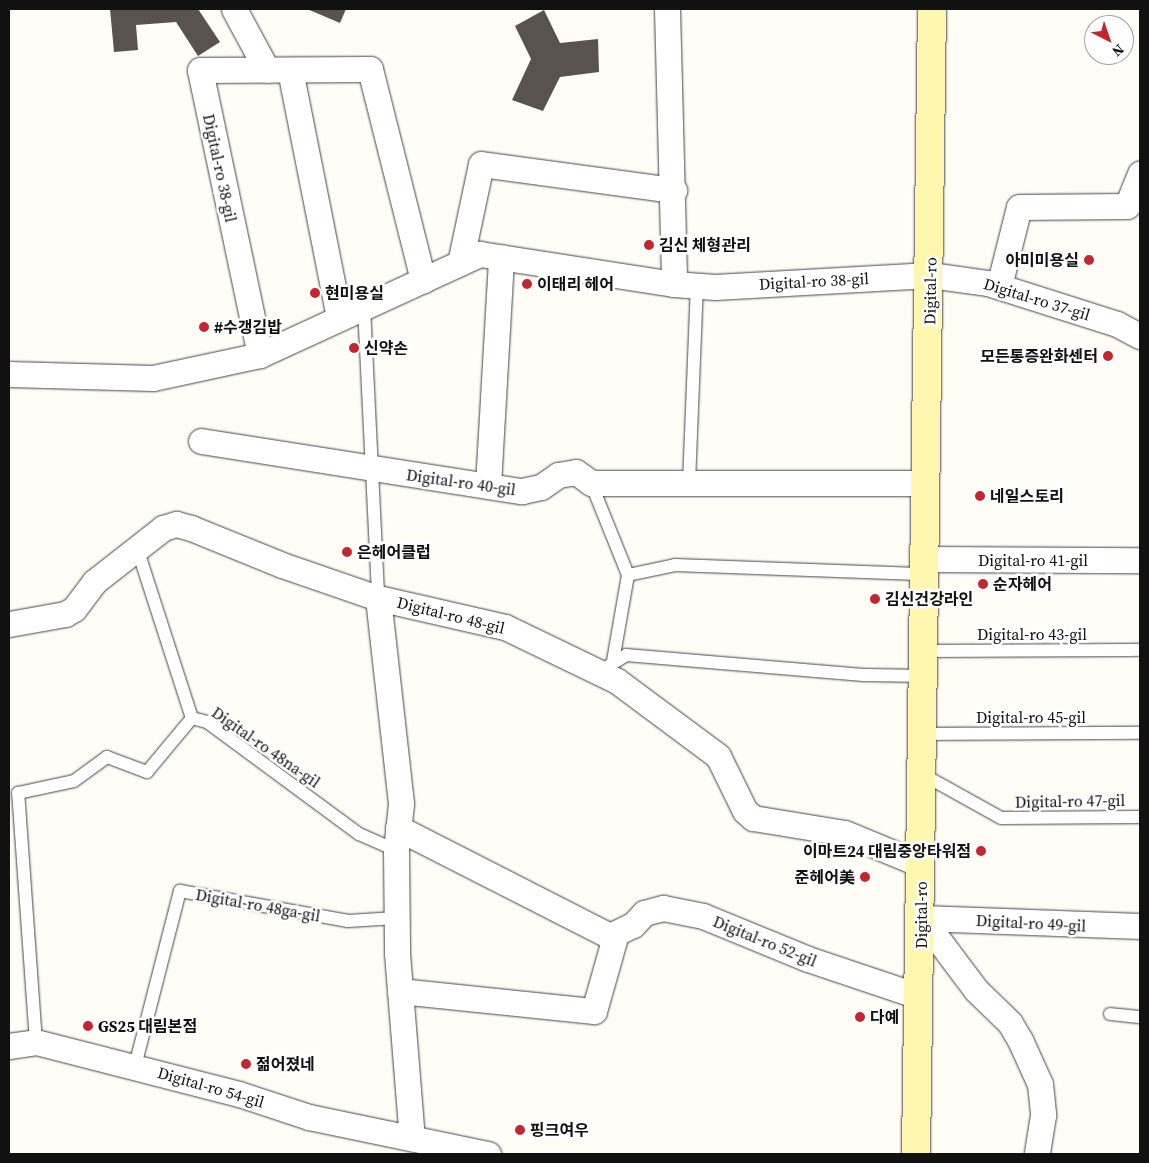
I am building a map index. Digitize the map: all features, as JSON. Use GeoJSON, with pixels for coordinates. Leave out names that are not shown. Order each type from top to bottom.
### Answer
{"type":"FeatureCollection","features":[{"type":"Feature","properties":{"kind":"main road","name":"Digital-ro"},"geometry":{"type":"LineString","coordinates":[[916,1154],[918,996],[922,918],[920,864],[930,275],[932,9]]}},
{"type":"Feature","properties":{"kind":"street"},"geometry":{"type":"LineString","coordinates":[[234,9],[278,70],[339,318]]}},
{"type":"Feature","properties":{"kind":"street"},"geometry":{"type":"LineString","coordinates":[[667,9],[674,190],[686,285]]}},
{"type":"Feature","properties":{"kind":"street","name":"Digital-ro 38-gil"},"geometry":{"type":"LineString","coordinates":[[260,355],[200,70],[370,69],[423,280]]}},
{"type":"Feature","properties":{"kind":"street"},"geometry":{"type":"LineString","coordinates":[[460,263],[482,164],[674,190]]}},
{"type":"Feature","properties":{"kind":"street"},"geometry":{"type":"LineString","coordinates":[[999,286],[1020,207],[1128,206],[1140,177]]}},
{"type":"Feature","properties":{"kind":"street","name":"Digital-ro 38-gil"},"geometry":{"type":"LineString","coordinates":[[9,374],[153,378],[260,355],[480,254],[686,285],[930,275]]}},
{"type":"Feature","properties":{"kind":"street"},"geometry":{"type":"LineString","coordinates":[[488,485],[501,257]]}},
{"type":"Feature","properties":{"kind":"street","name":"Digital-ro 37-gil"},"geometry":{"type":"LineString","coordinates":[[930,275],[999,286],[1117,324],[1140,336]]}},
{"type":"Feature","properties":{"kind":"street","name":"Digital-ro 40-gil"},"geometry":{"type":"LineString","coordinates":[[201,442],[522,491],[541,487],[558,475],[576,472],[591,483],[926,483]]}},
{"type":"Feature","properties":{"kind":"street","name":"Digital-ro 48-gil"},"geometry":{"type":"LineString","coordinates":[[9,624],[65,614],[74,609],[94,582],[163,528],[176,524],[378,598],[505,627],[606,666],[617,681],[718,756],[745,811],[753,818],[844,833],[920,864]]}},
{"type":"Feature","properties":{"kind":"street","name":"Digital-ro 41-gil"},"geometry":{"type":"LineString","coordinates":[[925,566],[1140,560]]}},
{"type":"Feature","properties":{"kind":"street"},"geometry":{"type":"LineString","coordinates":[[378,598],[401,804],[397,839],[396,918],[411,1146]]}},
{"type":"Feature","properties":{"kind":"street"},"geometry":{"type":"LineString","coordinates":[[397,839],[610,936],[616,933]]}},
{"type":"Feature","properties":{"kind":"street","name":"Digital-ro 52-gil"},"geometry":{"type":"LineString","coordinates":[[616,933],[633,925],[644,913],[663,908],[703,916],[808,958],[918,996]]}},
{"type":"Feature","properties":{"kind":"street"},"geometry":{"type":"LineString","coordinates":[[922,918],[976,990],[1010,1022],[1020,1040],[1040,1084],[1043,1116],[1037,1154]]}},
{"type":"Feature","properties":{"kind":"street","name":"Digital-ro 49-gil"},"geometry":{"type":"LineString","coordinates":[[922,918],[1140,926]]}},
{"type":"Feature","properties":{"kind":"street"},"geometry":{"type":"LineString","coordinates":[[400,991],[594,1011],[616,933]]}},
{"type":"Feature","properties":{"kind":"street","name":"Digital-ro 54-gil"},"geometry":{"type":"LineString","coordinates":[[9,1046],[36,1042],[135,1066],[411,1146],[488,1154]]}},
{"type":"Feature","properties":{"kind":"lane"},"geometry":{"type":"LineString","coordinates":[[686,285],[689,483]]}},
{"type":"Feature","properties":{"kind":"lane"},"geometry":{"type":"LineString","coordinates":[[364,307],[378,598]]}},
{"type":"Feature","properties":{"kind":"lane"},"geometry":{"type":"LineString","coordinates":[[591,483],[628,575],[606,666]]}},
{"type":"Feature","properties":{"kind":"lane","name":"Digital-ro 48na-gil"},"geometry":{"type":"LineString","coordinates":[[137,548],[192,718],[208,722],[359,834],[397,839]]}},
{"type":"Feature","properties":{"kind":"lane"},"geometry":{"type":"LineString","coordinates":[[628,575],[675,565],[925,566]]}},
{"type":"Feature","properties":{"kind":"lane","name":"Digital-ro 43-gil"},"geometry":{"type":"LineString","coordinates":[[924,663],[1140,650]]}},
{"type":"Feature","properties":{"kind":"lane"},"geometry":{"type":"LineString","coordinates":[[606,666],[626,654],[866,675],[924,663]]}},
{"type":"Feature","properties":{"kind":"lane"},"geometry":{"type":"LineString","coordinates":[[36,1042],[18,793],[74,781],[107,757],[147,772],[192,718]]}},
{"type":"Feature","properties":{"kind":"lane","name":"Digital-ro 45-gil"},"geometry":{"type":"LineString","coordinates":[[922,734],[1140,733]]}},
{"type":"Feature","properties":{"kind":"lane","name":"Digital-ro 47-gil"},"geometry":{"type":"LineString","coordinates":[[922,774],[1001,818],[1140,817]]}},
{"type":"Feature","properties":{"kind":"lane","name":"Digital-ro 48ga-gil"},"geometry":{"type":"LineString","coordinates":[[135,1066],[180,891],[348,921],[396,918]]}},
{"type":"Feature","properties":{"kind":"lane"},"geometry":{"type":"LineString","coordinates":[[1110,1014],[1140,1017]]}},
{"type":"Feature","properties":{"kind":"building"},"geometry":{"type":"Polygon","coordinates":[[[110,9],[198,9],[220,42],[198,56],[176,22],[136,25],[138,50],[114,52],[110,9]]]}},
{"type":"Feature","properties":{"kind":"building"},"geometry":{"type":"Polygon","coordinates":[[[307,9],[346,9],[340,23],[307,9]]]}},
{"type":"Feature","properties":{"kind":"building"},"geometry":{"type":"Polygon","coordinates":[[[544,10],[560,43],[598,39],[599,72],[560,77],[543,111],[512,100],[531,59],[515,26],[544,10]]]}},
{"type":"Feature","properties":{"kind":"place","name":"김신 체형관리"},"geometry":{"type":"Point","coordinates":[649,245]}},
{"type":"Feature","properties":{"kind":"place","name":"아미미용실"},"geometry":{"type":"Point","coordinates":[1089,260]}},
{"type":"Feature","properties":{"kind":"place","name":"이태리 헤어"},"geometry":{"type":"Point","coordinates":[527,284]}},
{"type":"Feature","properties":{"kind":"place","name":"현미용실"},"geometry":{"type":"Point","coordinates":[315,293]}},
{"type":"Feature","properties":{"kind":"place","name":"#수갱김밥"},"geometry":{"type":"Point","coordinates":[204,327]}},
{"type":"Feature","properties":{"kind":"place","name":"신약손"},"geometry":{"type":"Point","coordinates":[354,348]}},
{"type":"Feature","properties":{"kind":"place","name":"모든통증완화센터"},"geometry":{"type":"Point","coordinates":[1108,356]}},
{"type":"Feature","properties":{"kind":"place","name":"네일스토리"},"geometry":{"type":"Point","coordinates":[980,496]}},
{"type":"Feature","properties":{"kind":"place","name":"은헤어클럽"},"geometry":{"type":"Point","coordinates":[347,552]}},
{"type":"Feature","properties":{"kind":"place","name":"순자헤어"},"geometry":{"type":"Point","coordinates":[983,584]}},
{"type":"Feature","properties":{"kind":"place","name":"김신건강라인"},"geometry":{"type":"Point","coordinates":[875,599]}},
{"type":"Feature","properties":{"kind":"place","name":"이마트24 대림중앙타워점"},"geometry":{"type":"Point","coordinates":[981,851]}},
{"type":"Feature","properties":{"kind":"place","name":"준헤어美"},"geometry":{"type":"Point","coordinates":[865,877]}},
{"type":"Feature","properties":{"kind":"place","name":"다예"},"geometry":{"type":"Point","coordinates":[860,1017]}},
{"type":"Feature","properties":{"kind":"place","name":"GS25 대림본점"},"geometry":{"type":"Point","coordinates":[88,1026]}},
{"type":"Feature","properties":{"kind":"place","name":"젊어졌네"},"geometry":{"type":"Point","coordinates":[246,1064]}},
{"type":"Feature","properties":{"kind":"place","name":"핑크여우"},"geometry":{"type":"Point","coordinates":[520,1130]}}]}
